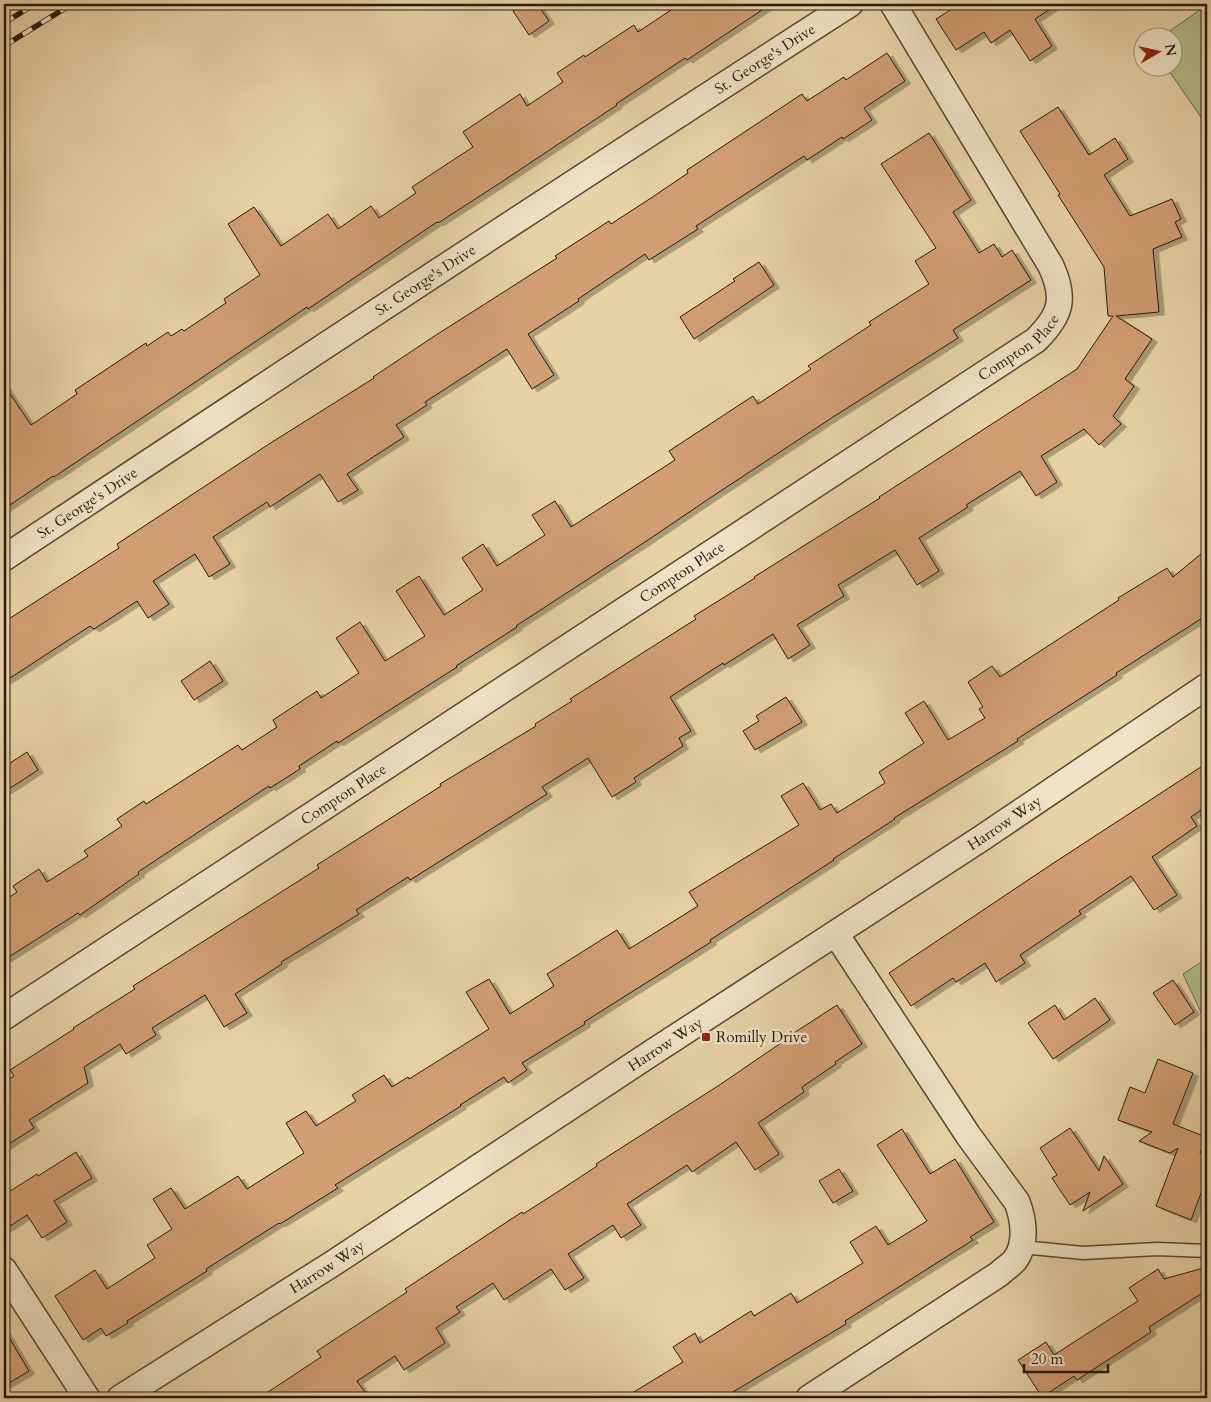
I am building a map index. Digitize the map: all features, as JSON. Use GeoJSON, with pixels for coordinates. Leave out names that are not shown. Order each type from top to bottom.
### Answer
{"type":"FeatureCollection","features":[{"type":"Feature","properties":{"kind":"street","name":"St. George's Drive"},"geometry":{"type":"LineString","coordinates":[[4,558],[470,250],[850,4]]}},
{"type":"Feature","properties":{"kind":"street","name":"Compton Place"},"geometry":{"type":"LineString","coordinates":[[4,1017],[1036,340],[1046,330],[1053,322],[1060,291],[1051,266],[893,4]]}},
{"type":"Feature","properties":{"kind":"street","name":"Harrow Way"},"geometry":{"type":"LineString","coordinates":[[120,1398],[332,1264],[836,934],[1207,686]]}},
{"type":"Feature","properties":{"kind":"street"},"geometry":{"type":"LineString","coordinates":[[809,1398],[1000,1274],[1014,1262],[1022,1247],[1022,1214],[1017,1202],[968,1135],[836,934]]}},
{"type":"Feature","properties":{"kind":"street"},"geometry":{"type":"LineString","coordinates":[[4,1270],[88,1398]]}},
{"type":"Feature","properties":{"kind":"lane"},"geometry":{"type":"LineString","coordinates":[[1022,1247],[1083,1253],[1157,1249],[1207,1251]]}},
{"type":"Feature","properties":{"kind":"green space"},"geometry":{"type":"Polygon","coordinates":[[[1207,5],[1207,126],[1174,78],[1184,78],[1184,28],[1174,28],[1207,5]]]}},
{"type":"Feature","properties":{"kind":"green space"},"geometry":{"type":"Polygon","coordinates":[[[1207,958],[1207,1025],[1183,974],[1207,958]]]}},
{"type":"Feature","properties":{"kind":"building"},"geometry":{"type":"Polygon","coordinates":[[[525,4],[537,4],[549,21],[529,35],[513,11],[525,4]]]}},
{"type":"Feature","properties":{"kind":"building"},"geometry":{"type":"Polygon","coordinates":[[[680,4],[771,4],[687,60],[685,58],[500,183],[437,222],[308,309],[307,307],[4,509],[4,385],[31,425],[77,394],[75,390],[146,343],[147,346],[168,332],[171,336],[182,329],[184,331],[226,303],[224,299],[260,275],[228,224],[254,207],[281,246],[328,214],[338,229],[371,206],[379,218],[416,193],[412,187],[473,147],[463,132],[520,94],[527,106],[563,82],[557,73],[584,55],[585,57],[634,25],[638,32],[680,4]]]}},
{"type":"Feature","properties":{"kind":"building"},"geometry":{"type":"Polygon","coordinates":[[[960,4],[1058,4],[1035,19],[1052,46],[1030,61],[1010,30],[991,43],[984,32],[956,50],[936,19],[960,4]]]}},
{"type":"Feature","properties":{"kind":"building"},"geometry":{"type":"Polygon","coordinates":[[[887,53],[905,81],[864,108],[872,120],[807,160],[804,156],[696,226],[698,229],[649,260],[645,254],[578,299],[579,301],[528,334],[554,375],[532,389],[507,349],[425,402],[427,405],[396,425],[404,437],[347,474],[358,490],[338,502],[320,474],[270,507],[267,502],[213,537],[230,564],[209,577],[195,554],[153,581],[169,604],[148,618],[137,601],[94,629],[90,626],[4,682],[4,622],[119,548],[117,544],[557,258],[555,256],[609,221],[611,224],[651,198],[688,173],[687,170],[802,94],[807,101],[844,77],[846,80],[887,53]]]}},
{"type":"Feature","properties":{"kind":"building"},"geometry":{"type":"Polygon","coordinates":[[[1058,107],[1089,155],[1115,138],[1128,159],[1104,175],[1130,216],[1172,199],[1181,219],[1175,222],[1182,237],[1153,249],[1159,312],[1116,316],[1152,339],[1125,379],[1134,386],[1113,416],[1121,424],[1099,445],[1084,429],[1041,456],[1057,482],[1036,496],[1020,471],[966,505],[968,507],[919,538],[939,571],[917,585],[895,550],[838,585],[844,596],[797,625],[810,645],[788,659],[773,634],[670,697],[691,731],[679,738],[683,746],[634,778],[636,782],[612,797],[588,758],[542,787],[547,794],[410,880],[408,877],[356,910],[359,914],[281,962],[282,964],[235,994],[247,1013],[224,1027],[205,995],[152,1028],[156,1035],[126,1054],[120,1044],[84,1067],[88,1083],[29,1120],[34,1128],[4,1147],[4,1082],[14,1076],[10,1070],[135,989],[133,986],[319,868],[317,865],[441,786],[440,784],[536,726],[535,724],[572,701],[570,699],[696,619],[694,616],[880,498],[1077,369],[1113,316],[1108,316],[1104,267],[1020,131],[1058,107]]]}},
{"type":"Feature","properties":{"kind":"building"},"geometry":{"type":"Polygon","coordinates":[[[929,133],[971,200],[953,212],[979,253],[994,244],[1002,257],[1012,250],[1031,280],[953,330],[958,338],[833,417],[457,667],[338,743],[337,741],[299,766],[300,769],[270,788],[269,786],[200,831],[138,872],[139,874],[80,915],[78,913],[4,960],[4,901],[17,892],[13,886],[39,869],[47,882],[88,856],[84,851],[122,826],[117,819],[144,801],[146,804],[238,745],[242,750],[277,727],[273,720],[317,691],[321,698],[359,673],[336,638],[360,622],[385,661],[425,636],[396,591],[419,576],[444,615],[483,590],[462,558],[483,544],[497,566],[545,535],[532,515],[555,501],[571,527],[675,460],[669,451],[753,396],[758,404],[811,369],[808,366],[871,325],[869,322],[929,284],[915,261],[936,248],[881,164],[929,133]]]}},
{"type":"Feature","properties":{"kind":"building"},"geometry":{"type":"Polygon","coordinates":[[[759,262],[774,285],[694,339],[680,317],[735,281],[733,279],[759,262]]]}},
{"type":"Feature","properties":{"kind":"building"},"geometry":{"type":"Polygon","coordinates":[[[1207,549],[1207,615],[1017,739],[1018,741],[894,818],[834,860],[710,940],[711,942],[522,1063],[527,1070],[508,1083],[504,1077],[335,1185],[338,1188],[206,1269],[207,1271],[127,1321],[128,1323],[106,1336],[101,1328],[83,1340],[55,1296],[95,1270],[107,1289],[155,1258],[147,1245],[172,1229],[153,1199],[171,1188],[185,1209],[238,1176],[247,1189],[304,1153],[286,1123],[306,1111],[316,1126],[356,1101],[352,1095],[384,1075],[392,1087],[408,1077],[409,1079],[489,1029],[466,992],[489,979],[510,1014],[554,986],[547,974],[617,930],[629,949],[698,906],[689,892],[799,825],[781,796],[803,783],[820,810],[831,804],[837,813],[885,783],[879,772],[924,743],[905,713],[924,701],[948,740],[985,718],[979,709],[983,707],[968,682],[992,666],[1000,677],[1119,600],[1118,598],[1167,568],[1173,577],[1207,549]]]}},
{"type":"Feature","properties":{"kind":"building"},"geometry":{"type":"Polygon","coordinates":[[[210,661],[223,681],[194,700],[181,681],[210,661]]]}},
{"type":"Feature","properties":{"kind":"building"},"geometry":{"type":"Polygon","coordinates":[[[786,697],[802,722],[755,750],[743,731],[759,721],[756,716],[786,697]]]}},
{"type":"Feature","properties":{"kind":"building"},"geometry":{"type":"Polygon","coordinates":[[[27,752],[38,770],[4,792],[4,767],[27,752]]]}},
{"type":"Feature","properties":{"kind":"building"},"geometry":{"type":"Polygon","coordinates":[[[1207,763],[1207,806],[1191,817],[1197,826],[1152,857],[1177,895],[1154,910],[1131,876],[1079,911],[1081,914],[1020,955],[1025,963],[996,982],[985,963],[956,982],[953,978],[911,1006],[889,973],[1207,763]]]}},
{"type":"Feature","properties":{"kind":"building"},"geometry":{"type":"Polygon","coordinates":[[[1173,980],[1194,1012],[1175,1025],[1153,993],[1173,980]]]}},
{"type":"Feature","properties":{"kind":"building"},"geometry":{"type":"Polygon","coordinates":[[[1095,998],[1110,1020],[1053,1059],[1028,1023],[1055,1005],[1064,1020],[1095,998]]]}},
{"type":"Feature","properties":{"kind":"building"},"geometry":{"type":"Polygon","coordinates":[[[837,1005],[862,1044],[802,1087],[804,1092],[758,1123],[779,1154],[755,1170],[736,1142],[692,1172],[687,1165],[627,1204],[641,1225],[621,1238],[613,1225],[568,1254],[584,1278],[565,1290],[551,1269],[504,1300],[493,1283],[456,1307],[460,1312],[436,1328],[445,1343],[404,1370],[395,1356],[357,1381],[369,1398],[259,1398],[321,1357],[317,1351],[407,1292],[405,1289],[522,1212],[523,1214],[559,1191],[597,1166],[596,1164],[721,1084],[780,1042],[837,1005]]]}},
{"type":"Feature","properties":{"kind":"building"},"geometry":{"type":"Polygon","coordinates":[[[1158,1059],[1193,1073],[1173,1124],[1206,1137],[1200,1153],[1207,1156],[1207,1177],[1191,1220],[1156,1206],[1178,1148],[1170,1153],[1139,1141],[1152,1132],[1118,1120],[1130,1087],[1145,1093],[1158,1059]]]}},
{"type":"Feature","properties":{"kind":"building"},"geometry":{"type":"Polygon","coordinates":[[[1070,1128],[1099,1171],[1104,1156],[1123,1184],[1083,1211],[1090,1192],[1070,1205],[1052,1178],[1057,1175],[1040,1148],[1070,1128]]]}},
{"type":"Feature","properties":{"kind":"building"},"geometry":{"type":"Polygon","coordinates":[[[902,1129],[930,1174],[955,1159],[994,1222],[970,1237],[973,1240],[845,1321],[846,1324],[723,1398],[624,1398],[683,1362],[673,1347],[695,1333],[700,1343],[751,1311],[754,1316],[791,1293],[797,1303],[863,1263],[850,1242],[876,1226],[888,1245],[927,1221],[877,1145],[902,1129]]]}},
{"type":"Feature","properties":{"kind":"building"},"geometry":{"type":"Polygon","coordinates":[[[76,1152],[92,1178],[54,1201],[67,1222],[42,1238],[27,1215],[4,1230],[4,1195],[76,1152]]]}},
{"type":"Feature","properties":{"kind":"building"},"geometry":{"type":"Polygon","coordinates":[[[839,1169],[853,1191],[833,1203],[819,1181],[839,1169]]]}},
{"type":"Feature","properties":{"kind":"building"},"geometry":{"type":"Polygon","coordinates":[[[1207,1267],[1207,1290],[1149,1327],[1151,1332],[1077,1380],[1074,1376],[1042,1397],[1018,1360],[1046,1342],[1054,1355],[1138,1301],[1129,1288],[1158,1269],[1164,1279],[1207,1267]]]}},
{"type":"Feature","properties":{"kind":"building"},"geometry":{"type":"Polygon","coordinates":[[[4,1329],[29,1371],[4,1386],[4,1329]]]}},
{"type":"Feature","properties":{"kind":"railway"},"geometry":{"type":"LineString","coordinates":[[4,23],[35,4]]}},
{"type":"Feature","properties":{"kind":"railway"},"geometry":{"type":"LineString","coordinates":[[4,46],[72,4]]}},
{"type":"Feature","properties":{"kind":"place","name":"Romilly Drive"},"geometry":{"type":"Point","coordinates":[706,1037]}}]}
